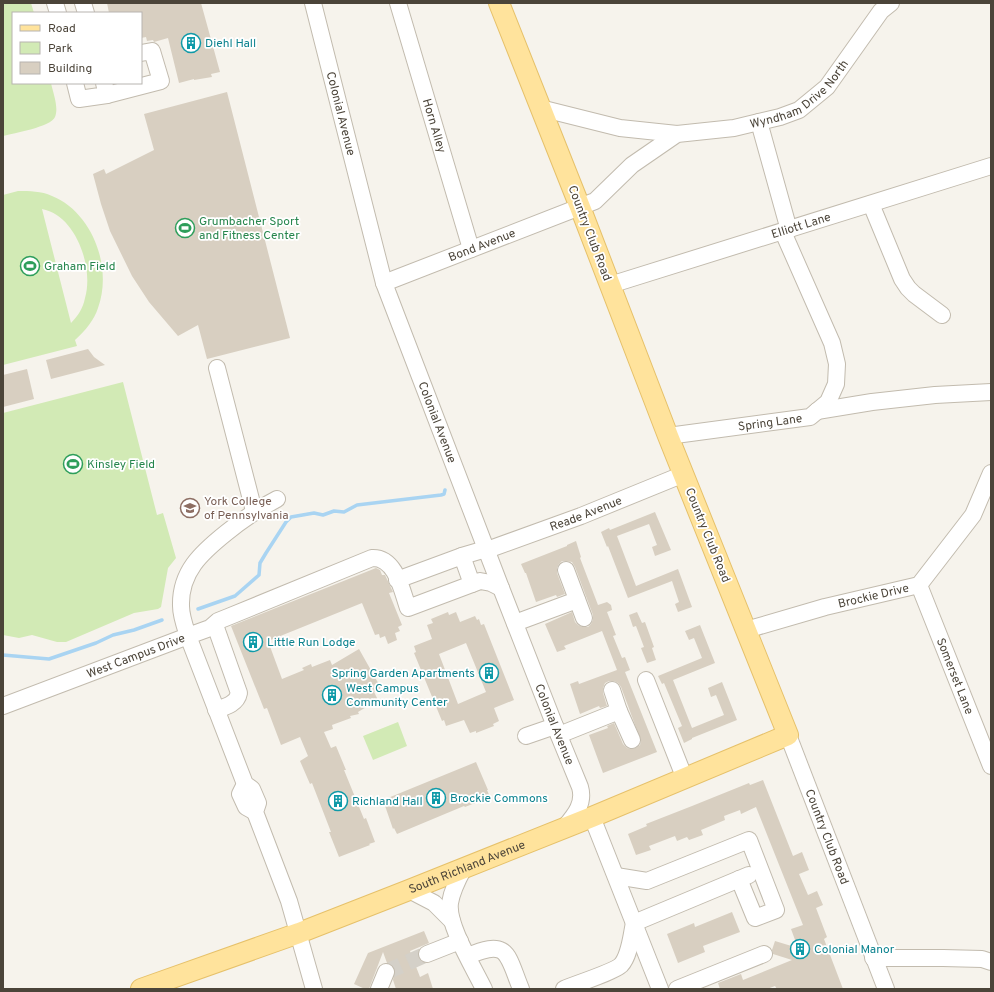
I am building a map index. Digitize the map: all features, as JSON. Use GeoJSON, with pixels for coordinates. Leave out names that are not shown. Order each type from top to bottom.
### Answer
{"type":"FeatureCollection","features":[{"type":"Feature","properties":{"kind":"main road","name":"Country Club Road"},"geometry":{"type":"LineString","coordinates":[[499,3],[580,207],[668,436],[788,735]]}},
{"type":"Feature","properties":{"kind":"main road","name":"South Richland Avenue"},"geometry":{"type":"LineString","coordinates":[[141,989],[299,933],[410,890],[685,779],[788,735]]}},
{"type":"Feature","properties":{"kind":"street","name":"Colonial Avenue"},"geometry":{"type":"LineString","coordinates":[[313,3],[384,283],[501,588],[582,792],[577,811],[564,828]]}},
{"type":"Feature","properties":{"kind":"street","name":"Horn Alley"},"geometry":{"type":"LineString","coordinates":[[398,3],[470,249]]}},
{"type":"Feature","properties":{"kind":"street","name":"Wyndham Drive North"},"geometry":{"type":"LineString","coordinates":[[540,108],[620,128],[677,134],[734,128],[759,122],[799,110],[826,87],[880,11],[891,3]]}},
{"type":"Feature","properties":{"kind":"street"},"geometry":{"type":"LineString","coordinates":[[142,53],[152,51],[161,81],[142,84]]}},
{"type":"Feature","properties":{"kind":"street"},"geometry":{"type":"LineString","coordinates":[[75,84],[79,99],[105,89],[140,84]]}},
{"type":"Feature","properties":{"kind":"street","name":"Spring Lane"},"geometry":{"type":"LineString","coordinates":[[668,436],[810,417],[828,402],[836,384],[837,364],[832,343],[786,231],[759,122]]}},
{"type":"Feature","properties":{"kind":"street","name":"Wyndham Drive North"},"geometry":{"type":"LineString","coordinates":[[580,207],[595,200],[632,165],[677,134]]}},
{"type":"Feature","properties":{"kind":"street","name":"Elliott Lane"},"geometry":{"type":"LineString","coordinates":[[610,284],[786,231],[991,166]]}},
{"type":"Feature","properties":{"kind":"street"},"geometry":{"type":"LineString","coordinates":[[871,204],[902,279],[908,288],[942,315]]}},
{"type":"Feature","properties":{"kind":"street","name":"Bond Avenue"},"geometry":{"type":"LineString","coordinates":[[384,283],[580,207]]}},
{"type":"Feature","properties":{"kind":"street"},"geometry":{"type":"LineString","coordinates":[[217,368],[254,511]]}},
{"type":"Feature","properties":{"kind":"street"},"geometry":{"type":"LineString","coordinates":[[817,411],[872,402],[935,395],[991,392]]}},
{"type":"Feature","properties":{"kind":"street","name":"Brockie Drive"},"geometry":{"type":"LineString","coordinates":[[746,630],[825,607],[919,585],[972,515],[991,473]]}},
{"type":"Feature","properties":{"kind":"street","name":"Reade Avenue"},"geometry":{"type":"LineString","coordinates":[[398,580],[462,556],[487,550],[580,516],[684,474]]}},
{"type":"Feature","properties":{"kind":"street"},"geometry":{"type":"LineString","coordinates":[[276,499],[254,511],[202,553],[190,570],[184,582],[181,608],[188,636],[215,625],[218,621],[369,558],[376,558],[386,562],[393,570],[408,608],[472,584],[484,582],[491,583],[501,588]]}},
{"type":"Feature","properties":{"kind":"street"},"geometry":{"type":"LineString","coordinates":[[462,556],[472,584]]}},
{"type":"Feature","properties":{"kind":"street"},"geometry":{"type":"LineString","coordinates":[[566,570],[584,618]]}},
{"type":"Feature","properties":{"kind":"street","name":"Somerset Lane"},"geometry":{"type":"LineString","coordinates":[[919,585],[991,766]]}},
{"type":"Feature","properties":{"kind":"street"},"geometry":{"type":"LineString","coordinates":[[515,623],[577,600]]}},
{"type":"Feature","properties":{"kind":"street"},"geometry":{"type":"LineString","coordinates":[[215,625],[239,693],[233,702],[228,706],[216,710]]}},
{"type":"Feature","properties":{"kind":"street","name":"West Campus Drive"},"geometry":{"type":"LineString","coordinates":[[3,706],[188,636],[244,784],[240,794],[246,807],[255,812],[289,901],[314,989]]}},
{"type":"Feature","properties":{"kind":"street"},"geometry":{"type":"LineString","coordinates":[[646,680],[685,779]]}},
{"type":"Feature","properties":{"kind":"street"},"geometry":{"type":"LineString","coordinates":[[612,690],[619,711],[632,740]]}},
{"type":"Feature","properties":{"kind":"street"},"geometry":{"type":"LineString","coordinates":[[526,736],[557,730],[619,711]]}},
{"type":"Feature","properties":{"kind":"street","name":"Country Club Road"},"geometry":{"type":"LineString","coordinates":[[788,735],[886,989]]}},
{"type":"Feature","properties":{"kind":"street"},"geometry":{"type":"LineString","coordinates":[[592,817],[660,989]]}},
{"type":"Feature","properties":{"kind":"street"},"geometry":{"type":"LineString","coordinates":[[616,876],[647,881],[748,840],[776,910],[755,918],[739,879]]}},
{"type":"Feature","properties":{"kind":"street"},"geometry":{"type":"LineString","coordinates":[[464,868],[451,897],[450,906],[452,921],[460,941],[484,989]]}},
{"type":"Feature","properties":{"kind":"street"},"geometry":{"type":"LineString","coordinates":[[634,923],[760,870]]}},
{"type":"Feature","properties":{"kind":"street"},"geometry":{"type":"LineString","coordinates":[[410,890],[434,903],[452,921]]}},
{"type":"Feature","properties":{"kind":"street"},"geometry":{"type":"LineString","coordinates":[[564,989],[613,970],[621,965],[626,956],[634,923]]}},
{"type":"Feature","properties":{"kind":"street"},"geometry":{"type":"LineString","coordinates":[[427,954],[460,941]]}},
{"type":"Feature","properties":{"kind":"street"},"geometry":{"type":"LineString","coordinates":[[468,956],[481,950],[491,948],[500,949],[509,958],[521,989]]}},
{"type":"Feature","properties":{"kind":"street"},"geometry":{"type":"LineString","coordinates":[[677,989],[694,986],[764,954]]}},
{"type":"Feature","properties":{"kind":"street"},"geometry":{"type":"LineString","coordinates":[[873,958],[982,959],[991,962]]}},
{"type":"Feature","properties":{"kind":"street"},"geometry":{"type":"LineString","coordinates":[[379,989],[386,972]]}},
{"type":"Feature","properties":{"kind":"green space"},"geometry":{"type":"Polygon","coordinates":[[[3,3],[31,3],[34,12],[12,12],[12,84],[51,84],[56,113],[52,121],[47,124],[3,136],[3,3]]]}},
{"type":"Feature","properties":{"kind":"green space","name":"Graham Field"},"geometry":{"type":"Polygon","coordinates":[[[18,191],[44,193],[66,204],[78,214],[96,243],[101,259],[103,275],[102,292],[98,308],[89,325],[75,340],[77,346],[3,365],[3,195],[18,191]],[[42,209],[71,323],[80,312],[84,302],[87,286],[87,272],[80,244],[64,221],[54,213],[42,209]]]}},
{"type":"Feature","properties":{"kind":"green space"},"geometry":{"type":"Polygon","coordinates":[[[123,382],[157,515],[163,513],[176,558],[168,568],[161,607],[158,609],[134,613],[66,642],[57,642],[32,635],[19,638],[3,635],[3,413],[123,382]]]}},
{"type":"Feature","properties":{"kind":"green space"},"geometry":{"type":"Polygon","coordinates":[[[398,722],[407,746],[373,760],[363,736],[398,722]]]}},
{"type":"Feature","properties":{"kind":"building","name":"Diehl Hall"},"geometry":{"type":"Polygon","coordinates":[[[107,3],[201,3],[220,72],[211,74],[212,77],[194,79],[179,83],[168,38],[154,42],[153,40],[147,41],[146,37],[142,38],[142,12],[109,12],[107,3]]]}},
{"type":"Feature","properties":{"kind":"building","name":"Grumbacher Sport and Fitness Center"},"geometry":{"type":"Polygon","coordinates":[[[227,92],[290,338],[207,359],[198,325],[178,336],[149,302],[132,276],[110,231],[93,174],[104,169],[106,174],[154,150],[144,114],[227,92]]]}},
{"type":"Feature","properties":{"kind":"building"},"geometry":{"type":"Polygon","coordinates":[[[88,349],[94,357],[105,365],[51,379],[46,360],[88,349]]]}},
{"type":"Feature","properties":{"kind":"building"},"geometry":{"type":"Polygon","coordinates":[[[27,369],[34,399],[3,407],[3,375],[27,369]]]}},
{"type":"Feature","properties":{"kind":"building"},"geometry":{"type":"Polygon","coordinates":[[[655,512],[671,550],[655,556],[652,547],[657,545],[649,524],[617,536],[636,586],[678,569],[692,607],[678,612],[675,604],[679,602],[672,581],[628,598],[601,532],[609,528],[610,530],[655,512]]]}},
{"type":"Feature","properties":{"kind":"building"},"geometry":{"type":"Polygon","coordinates":[[[576,541],[581,557],[580,558],[598,605],[607,602],[611,605],[612,610],[607,612],[616,635],[613,636],[622,658],[625,657],[630,670],[625,672],[657,752],[603,773],[589,735],[608,728],[607,726],[614,723],[623,744],[627,748],[636,748],[640,745],[641,741],[621,687],[614,681],[605,683],[603,688],[607,706],[600,708],[599,706],[580,714],[570,684],[578,681],[579,684],[617,670],[602,631],[564,646],[566,649],[557,652],[545,624],[572,612],[575,622],[582,627],[588,627],[593,620],[593,615],[575,567],[572,562],[562,561],[557,568],[557,573],[565,594],[557,597],[556,595],[536,602],[526,573],[521,564],[576,541]]]}},
{"type":"Feature","properties":{"kind":"building"},"geometry":{"type":"Polygon","coordinates":[[[376,568],[380,570],[382,575],[385,575],[393,592],[389,593],[402,625],[398,627],[400,631],[395,633],[397,640],[388,644],[385,636],[380,638],[379,634],[375,635],[362,603],[268,641],[282,679],[304,670],[302,668],[311,664],[312,667],[330,660],[332,665],[359,649],[381,688],[374,692],[378,700],[358,712],[359,714],[350,716],[351,718],[332,725],[333,729],[324,732],[331,748],[336,746],[346,770],[344,770],[364,819],[366,818],[375,842],[339,857],[312,783],[310,784],[300,761],[308,756],[300,737],[281,745],[267,708],[264,709],[231,626],[376,568]]]}},
{"type":"Feature","properties":{"kind":"building","name":"Spring Garden Apartments"},"geometry":{"type":"Polygon","coordinates":[[[448,612],[449,615],[456,612],[460,622],[475,616],[477,620],[479,619],[481,625],[484,624],[514,700],[494,708],[499,721],[493,724],[494,726],[476,733],[476,731],[470,733],[464,720],[446,726],[444,720],[442,721],[414,653],[416,652],[414,646],[432,639],[427,625],[433,623],[431,619],[448,612]],[[466,643],[439,654],[458,704],[486,692],[466,643]]]}},
{"type":"Feature","properties":{"kind":"building"},"geometry":{"type":"Polygon","coordinates":[[[637,612],[642,623],[645,622],[654,647],[652,648],[656,660],[647,663],[641,648],[644,647],[636,626],[633,627],[629,615],[637,612]]]}},
{"type":"Feature","properties":{"kind":"building"},"geometry":{"type":"Polygon","coordinates":[[[700,625],[715,663],[673,680],[692,728],[724,715],[716,695],[711,697],[708,688],[722,682],[737,720],[692,738],[684,743],[678,728],[682,726],[664,683],[662,684],[658,676],[702,658],[694,638],[689,640],[685,631],[700,625]]]}},
{"type":"Feature","properties":{"kind":"building","name":"Brockie Commons"},"geometry":{"type":"Polygon","coordinates":[[[476,762],[490,797],[465,807],[464,806],[397,834],[394,828],[393,829],[383,800],[476,762]]]}},
{"type":"Feature","properties":{"kind":"building"},"geometry":{"type":"Polygon","coordinates":[[[763,780],[793,856],[802,852],[809,870],[799,874],[808,895],[817,891],[823,905],[816,908],[827,937],[824,939],[843,989],[777,989],[775,986],[767,989],[720,989],[718,983],[741,974],[743,980],[792,960],[773,954],[772,950],[775,941],[798,948],[791,929],[803,925],[756,807],[741,814],[740,810],[724,816],[725,820],[701,830],[703,835],[689,840],[687,837],[677,841],[675,836],[649,846],[651,850],[636,855],[628,834],[647,826],[646,824],[749,783],[750,785],[763,780]]]}},
{"type":"Feature","properties":{"kind":"building"},"geometry":{"type":"Polygon","coordinates":[[[732,912],[740,932],[703,946],[705,952],[678,963],[667,934],[694,923],[695,927],[732,912]]]}},
{"type":"Feature","properties":{"kind":"building"},"geometry":{"type":"Polygon","coordinates":[[[424,931],[429,943],[410,951],[420,977],[428,973],[433,989],[396,989],[393,980],[395,970],[393,966],[387,963],[383,952],[369,989],[365,989],[354,984],[368,953],[424,931]]]}},
{"type":"Feature","properties":{"kind":"waterway"},"geometry":{"type":"LineString","coordinates":[[198,609],[235,596],[259,575],[260,563],[286,522],[291,517],[314,513],[323,515],[334,511],[344,512],[357,505],[441,495],[444,494],[445,490]]}},
{"type":"Feature","properties":{"kind":"waterway"},"geometry":{"type":"LineString","coordinates":[[3,655],[49,659],[96,643],[113,635],[134,630],[162,620]]}},
{"type":"Feature","properties":{"kind":"tunnel"},"geometry":{"type":"LineString","coordinates":[[386,972],[427,954]]}},
{"type":"Feature","properties":{"kind":"place","name":"Diehl Hall"},"geometry":{"type":"Point","coordinates":[191,43]}},
{"type":"Feature","properties":{"kind":"place","name":"Grumbacher Sport and Fitness Center"},"geometry":{"type":"Point","coordinates":[185,228]}},
{"type":"Feature","properties":{"kind":"place","name":"Graham Field"},"geometry":{"type":"Point","coordinates":[30,266]}},
{"type":"Feature","properties":{"kind":"place","name":"Kinsley Field"},"geometry":{"type":"Point","coordinates":[73,464]}},
{"type":"Feature","properties":{"kind":"place","name":"York College of Pennsylvania"},"geometry":{"type":"Point","coordinates":[190,508]}},
{"type":"Feature","properties":{"kind":"place","name":"Little Run Lodge"},"geometry":{"type":"Point","coordinates":[253,642]}},
{"type":"Feature","properties":{"kind":"place","name":"Spring Garden Apartments"},"geometry":{"type":"Point","coordinates":[489,673]}},
{"type":"Feature","properties":{"kind":"place","name":"West Campus Community Center"},"geometry":{"type":"Point","coordinates":[332,695]}},
{"type":"Feature","properties":{"kind":"place","name":"Brockie Commons"},"geometry":{"type":"Point","coordinates":[436,798]}},
{"type":"Feature","properties":{"kind":"place","name":"Richland Hall"},"geometry":{"type":"Point","coordinates":[338,801]}},
{"type":"Feature","properties":{"kind":"place","name":"Colonial Manor"},"geometry":{"type":"Point","coordinates":[800,949]}}]}
